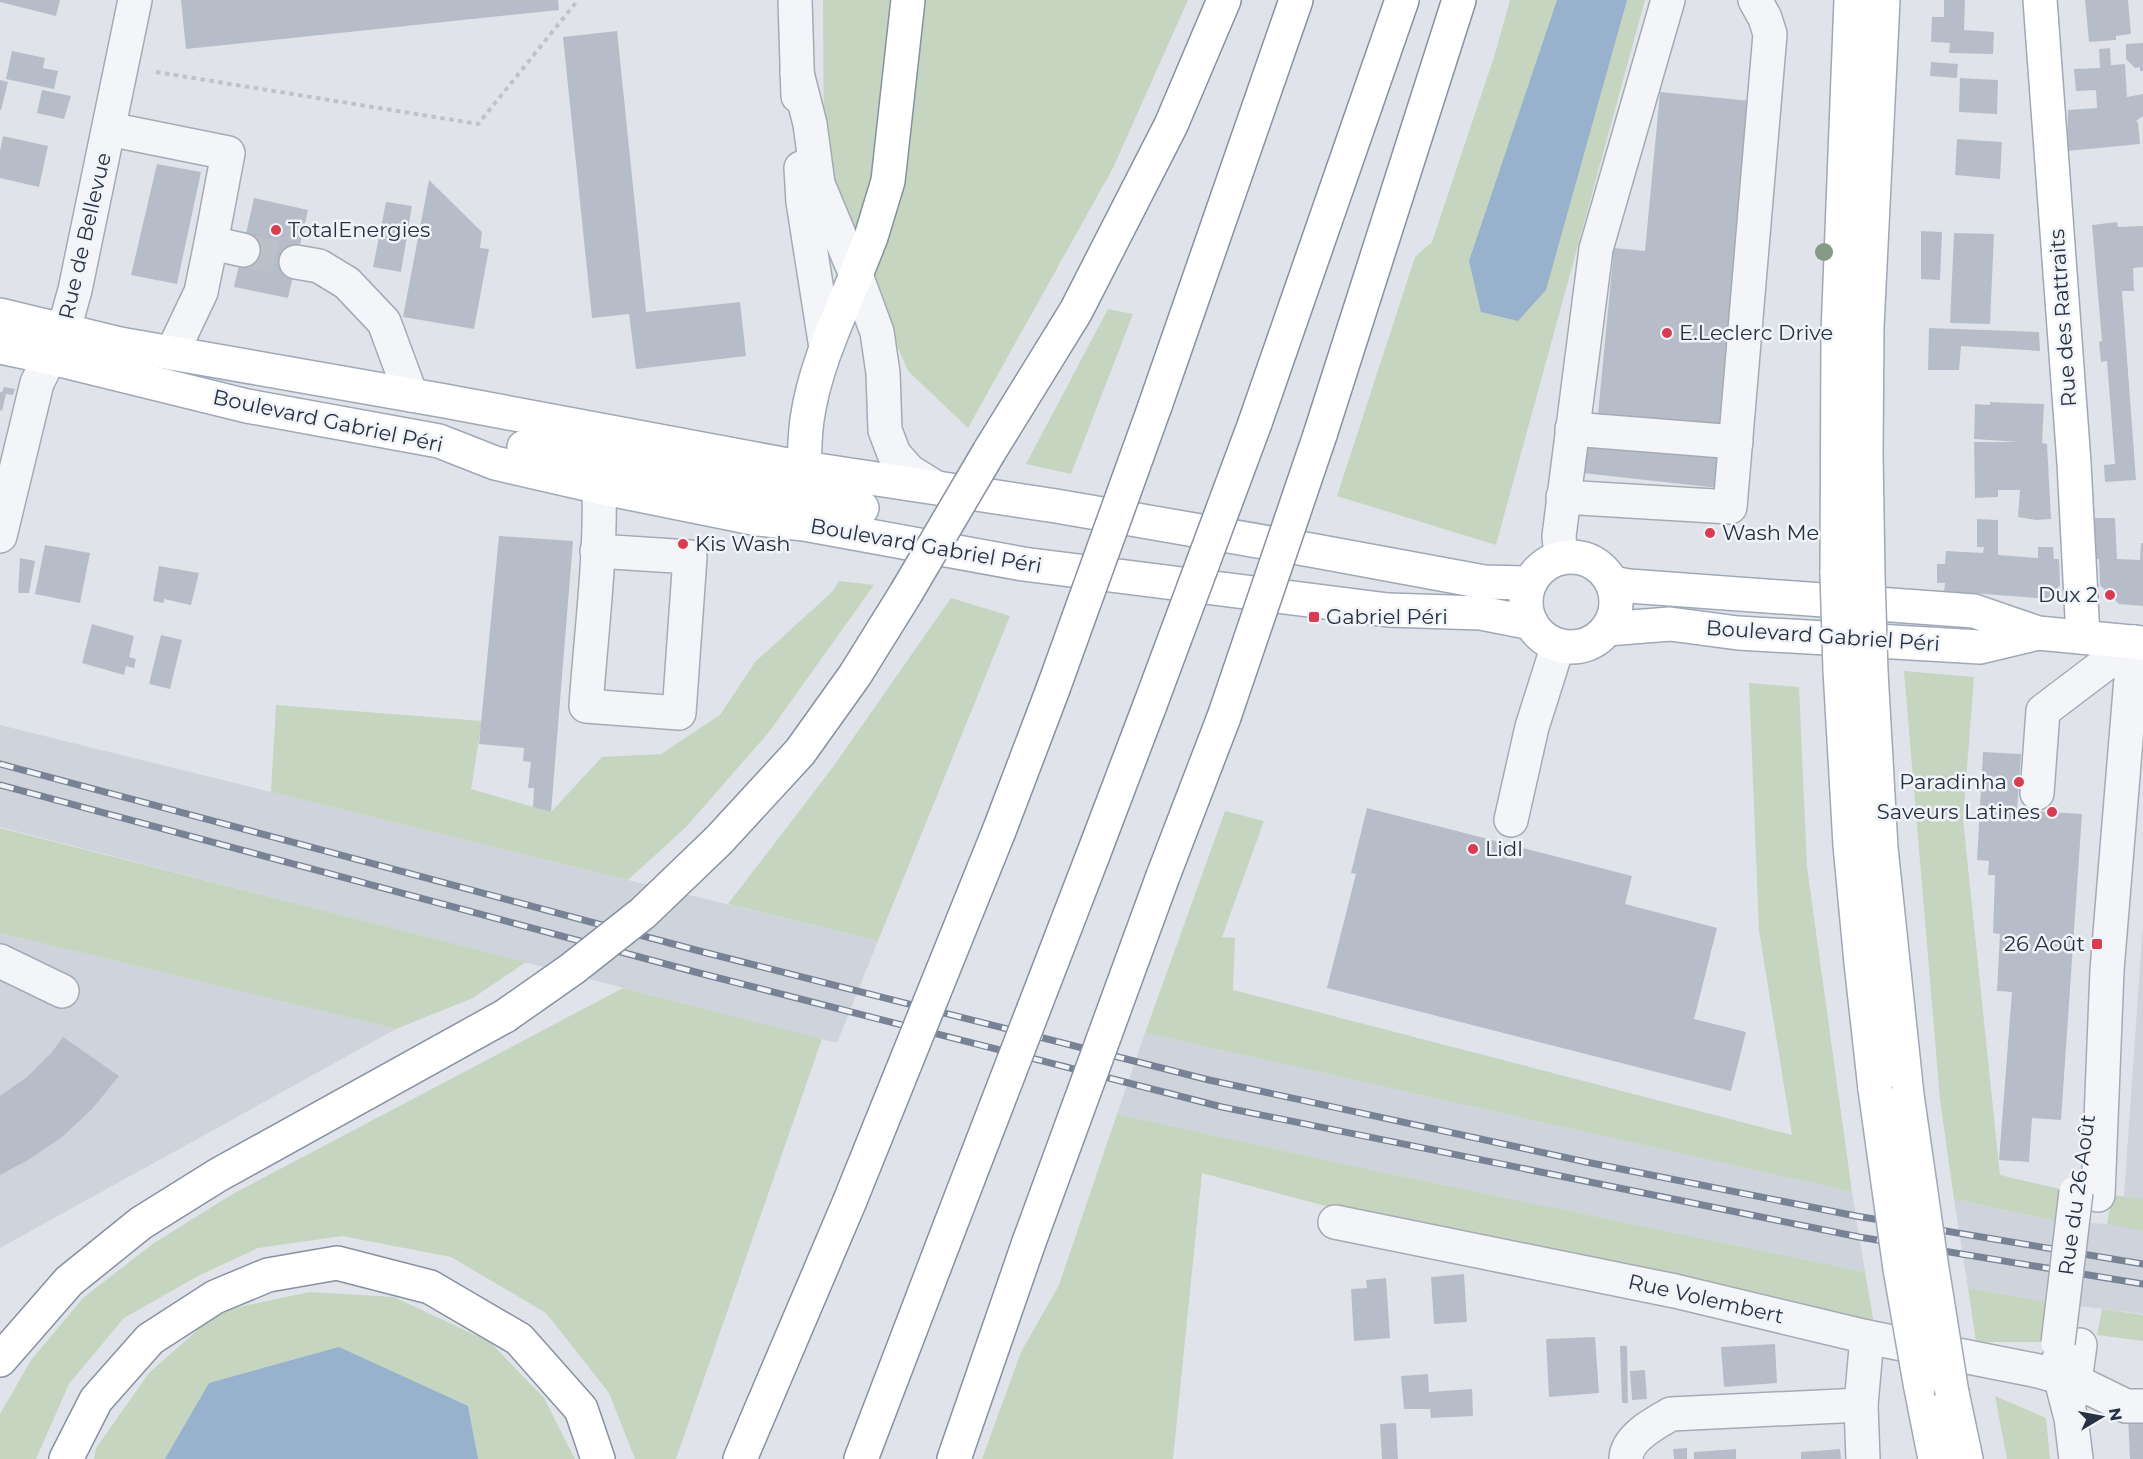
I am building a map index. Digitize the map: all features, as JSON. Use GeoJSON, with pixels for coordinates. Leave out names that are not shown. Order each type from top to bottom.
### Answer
{"type":"FeatureCollection","features":[{"type":"Feature","properties":{"kind":"main road"},"geometry":{"type":"LineString","coordinates":[[445,400],[439,441],[503,443],[804,497],[807,419],[826,348],[871,237],[888,181],[908,0]]}},
{"type":"Feature","properties":{"kind":"main road"},"geometry":{"type":"LineString","coordinates":[[0,1360],[69,1281],[141,1223],[218,1175],[505,1016],[572,969],[643,913],[719,840],[800,752],[855,675],[1076,311],[1171,125],[1224,0]]}},
{"type":"Feature","properties":{"kind":"main road"},"geometry":{"type":"LineString","coordinates":[[740,1459],[849,1203],[999,831],[1155,406],[1296,0]]}},
{"type":"Feature","properties":{"kind":"main road"},"geometry":{"type":"LineString","coordinates":[[861,1459],[1093,855],[1255,423],[1402,0]]}},
{"type":"Feature","properties":{"kind":"main road"},"geometry":{"type":"LineString","coordinates":[[954,1459],[1029,1242],[1163,876],[1224,717],[1320,435],[1459,0]]}},
{"type":"Feature","properties":{"kind":"main road"},"geometry":{"type":"LineString","coordinates":[[1851,0],[1838,334],[1856,671],[1850,845],[1875,1089],[1899,1269],[1935,1459]]}},
{"type":"Feature","properties":{"kind":"main road"},"geometry":{"type":"LineString","coordinates":[[1852,575],[1883,0]]}},
{"type":"Feature","properties":{"kind":"main road","name":"Rue des Rattraits"},"geometry":{"type":"LineString","coordinates":[[2040,0],[2073,451],[2083,637]]}},
{"type":"Feature","properties":{"kind":"main road","name":"Boulevard Gabriel Péri"},"geometry":{"type":"LineString","coordinates":[[0,315],[64,328],[120,344],[445,400],[804,497],[862,507],[1023,564],[1388,610],[1481,614],[1531,623]]}},
{"type":"Feature","properties":{"kind":"main road","name":"Boulevard Gabriel Péri"},"geometry":{"type":"LineString","coordinates":[[0,347],[247,406],[439,441],[495,463],[599,487],[758,519],[804,497],[862,507],[935,487],[1316,551],[1484,582],[1530,583]]}},
{"type":"Feature","properties":{"kind":"main road"},"geometry":{"type":"LineString","coordinates":[[1561,558],[1585,560],[1596,565],[1612,583],[1616,594],[1613,619],[1607,629],[1598,639],[1585,645],[1572,647],[1547,641],[1531,623],[1527,610],[1530,583],[1544,568],[1561,558]]}},
{"type":"Feature","properties":{"kind":"main road","name":"Boulevard Gabriel Péri"},"geometry":{"type":"LineString","coordinates":[[1612,583],[1974,611],[2038,633],[2138,643]]}},
{"type":"Feature","properties":{"kind":"main road","name":"Boulevard Gabriel Péri"},"geometry":{"type":"LineString","coordinates":[[1607,629],[1670,624],[1738,633],[1980,647],[2038,633]]}},
{"type":"Feature","properties":{"kind":"main road"},"geometry":{"type":"LineString","coordinates":[[1856,671],[1881,848],[1907,1095],[1929,1251],[1966,1459]]}},
{"type":"Feature","properties":{"kind":"main road"},"geometry":{"type":"LineString","coordinates":[[66,1459],[96,1400],[150,1339],[215,1297],[268,1275],[337,1263],[430,1287],[519,1339],[581,1409],[598,1459]]}},
{"type":"Feature","properties":{"kind":"street","name":"Rue de Bellevue"},"geometry":{"type":"LineString","coordinates":[[0,536],[37,383],[64,328],[75,290],[135,0]]}},
{"type":"Feature","properties":{"kind":"street"},"geometry":{"type":"LineString","coordinates":[[795,0],[803,202],[826,348]]}},
{"type":"Feature","properties":{"kind":"street"},"geometry":{"type":"LineString","coordinates":[[1561,558],[1559,536],[1563,497],[1596,249],[1668,0]]}},
{"type":"Feature","properties":{"kind":"street"},"geometry":{"type":"LineString","coordinates":[[1563,497],[1730,507],[1770,34],[1765,18],[1755,0]]}},
{"type":"Feature","properties":{"kind":"street"},"geometry":{"type":"LineString","coordinates":[[797,73],[810,124],[818,184],[877,332],[883,373],[885,430],[894,454],[909,471],[935,487]]}},
{"type":"Feature","properties":{"kind":"street"},"geometry":{"type":"LineString","coordinates":[[109,129],[228,153],[201,292],[172,353]]}},
{"type":"Feature","properties":{"kind":"street"},"geometry":{"type":"LineString","coordinates":[[211,243],[243,249]]}},
{"type":"Feature","properties":{"kind":"street"},"geometry":{"type":"LineString","coordinates":[[296,262],[319,266],[347,283],[384,322],[411,395]]}},
{"type":"Feature","properties":{"kind":"street"},"geometry":{"type":"LineString","coordinates":[[1573,421],[1736,442]]}},
{"type":"Feature","properties":{"kind":"street"},"geometry":{"type":"LineString","coordinates":[[862,507],[885,430]]}},
{"type":"Feature","properties":{"kind":"street"},"geometry":{"type":"LineString","coordinates":[[597,551],[690,557],[679,713],[586,706],[599,487]]}},
{"type":"Feature","properties":{"kind":"street"},"geometry":{"type":"LineString","coordinates":[[2037,794],[2043,711],[2138,643]]}},
{"type":"Feature","properties":{"kind":"street","name":"Rue du 26 Août"},"geometry":{"type":"LineString","coordinates":[[2076,1459],[2067,1378],[2069,1344],[2087,1193],[2083,1161],[2107,970],[2138,643]]}},
{"type":"Feature","properties":{"kind":"street"},"geometry":{"type":"LineString","coordinates":[[1510,820],[1532,727],[1558,645]]}},
{"type":"Feature","properties":{"kind":"street"},"geometry":{"type":"LineString","coordinates":[[0,961],[62,992]]}},
{"type":"Feature","properties":{"kind":"street","name":"Rue Volembert"},"geometry":{"type":"LineString","coordinates":[[1335,1222],[1675,1291],[1867,1337],[2067,1378],[2126,1406],[2143,1406]]}},
{"type":"Feature","properties":{"kind":"street"},"geometry":{"type":"LineString","coordinates":[[1863,1459],[1861,1405],[1867,1337]]}},
{"type":"Feature","properties":{"kind":"street"},"geometry":{"type":"LineString","coordinates":[[1626,1459],[1626,1452],[1643,1430],[1671,1414],[1861,1405]]}},
{"type":"Feature","properties":{"kind":"path"},"geometry":{"type":"LineString","coordinates":[[121,66],[478,124],[578,0]]}},
{"type":"Feature","properties":{"kind":"shaded area"},"geometry":{"type":"Polygon","coordinates":[[[0,725],[878,941],[837,1043],[0,827],[0,725]]]}},
{"type":"Feature","properties":{"kind":"shaded area"},"geometry":{"type":"Polygon","coordinates":[[[2143,923],[2143,1314],[2047,1302],[1968,1288],[1954,1199],[2056,1221],[2122,1225],[2143,923]]]}},
{"type":"Feature","properties":{"kind":"shaded area"},"geometry":{"type":"Polygon","coordinates":[[[0,933],[396,1029],[0,1248],[0,933]]]}},
{"type":"Feature","properties":{"kind":"shaded area"},"geometry":{"type":"Polygon","coordinates":[[[1145,1033],[1852,1192],[1865,1272],[1367,1169],[1117,1114],[1145,1033]]]}},
{"type":"Feature","properties":{"kind":"green space"},"geometry":{"type":"Polygon","coordinates":[[[823,0],[1188,0],[1113,168],[968,428],[908,371],[824,173],[823,0]]]}},
{"type":"Feature","properties":{"kind":"green space"},"geometry":{"type":"Polygon","coordinates":[[[1510,0],[1645,0],[1496,545],[1337,496],[1415,257],[1432,242],[1494,57],[1510,0]]]}},
{"type":"Feature","properties":{"kind":"green space"},"geometry":{"type":"Polygon","coordinates":[[[1108,309],[1133,314],[1071,474],[1026,464],[1108,309]]]}},
{"type":"Feature","properties":{"kind":"green space"},"geometry":{"type":"Polygon","coordinates":[[[839,581],[874,585],[769,732],[686,827],[628,880],[271,792],[276,705],[482,721],[471,789],[551,812],[602,757],[661,754],[720,715],[755,662],[833,591],[839,581]]]}},
{"type":"Feature","properties":{"kind":"green space"},"geometry":{"type":"Polygon","coordinates":[[[951,598],[1010,616],[878,941],[728,904],[833,767],[951,598]]]}},
{"type":"Feature","properties":{"kind":"green space"},"geometry":{"type":"Polygon","coordinates":[[[1904,671],[1974,677],[1963,819],[2000,1175],[2060,1189],[2056,1221],[1954,1199],[1940,1100],[1904,671]]]}},
{"type":"Feature","properties":{"kind":"green space"},"geometry":{"type":"Polygon","coordinates":[[[1749,683],[1799,687],[1807,867],[1852,1192],[1145,1033],[1225,811],[1264,821],[1222,937],[1235,938],[1233,990],[1792,1135],[1759,931],[1749,683]]]}},
{"type":"Feature","properties":{"kind":"green space"},"geometry":{"type":"Polygon","coordinates":[[[0,828],[526,962],[473,998],[396,1029],[0,933],[0,828]]]}},
{"type":"Feature","properties":{"kind":"green space"},"geometry":{"type":"Polygon","coordinates":[[[623,988],[822,1039],[676,1459],[635,1459],[609,1393],[546,1313],[451,1257],[342,1236],[258,1248],[198,1276],[124,1318],[69,1384],[36,1459],[0,1459],[0,1414],[31,1360],[84,1297],[154,1243],[231,1195],[623,988]]]}},
{"type":"Feature","properties":{"kind":"green space"},"geometry":{"type":"Polygon","coordinates":[[[1117,1114],[1367,1169],[1865,1272],[1874,1324],[1487,1249],[1202,1173],[1173,1459],[982,1459],[1021,1352],[1059,1285],[1117,1114]]]}},
{"type":"Feature","properties":{"kind":"green space"},"geometry":{"type":"Polygon","coordinates":[[[2112,1195],[2143,1199],[2143,1231],[2107,1224],[2112,1195]]]}},
{"type":"Feature","properties":{"kind":"green space"},"geometry":{"type":"Polygon","coordinates":[[[1968,1288],[2047,1302],[2043,1342],[1976,1342],[1968,1288]]]}},
{"type":"Feature","properties":{"kind":"green space"},"geometry":{"type":"Polygon","coordinates":[[[310,1292],[394,1297],[490,1342],[544,1398],[575,1459],[94,1459],[96,1448],[149,1373],[219,1311],[310,1292]]]}},
{"type":"Feature","properties":{"kind":"green space"},"geometry":{"type":"Polygon","coordinates":[[[2102,1309],[2143,1315],[2143,1341],[2097,1335],[2102,1309]]]}},
{"type":"Feature","properties":{"kind":"green space"},"geometry":{"type":"Polygon","coordinates":[[[1995,1396],[2046,1418],[2050,1459],[2007,1459],[1995,1396]]]}},
{"type":"Feature","properties":{"kind":"water"},"geometry":{"type":"Polygon","coordinates":[[[1557,0],[1627,0],[1546,290],[1518,321],[1481,312],[1469,261],[1557,0]]]}},
{"type":"Feature","properties":{"kind":"water"},"geometry":{"type":"Polygon","coordinates":[[[339,1347],[468,1406],[478,1459],[165,1459],[209,1383],[339,1347]]]}},
{"type":"Feature","properties":{"kind":"building"},"geometry":{"type":"Polygon","coordinates":[[[0,0],[60,0],[56,16],[0,2],[0,0]]]}},
{"type":"Feature","properties":{"kind":"building"},"geometry":{"type":"Polygon","coordinates":[[[181,0],[558,0],[559,10],[186,49],[181,0]]]}},
{"type":"Feature","properties":{"kind":"building"},"geometry":{"type":"Polygon","coordinates":[[[1944,0],[1965,0],[1964,30],[1994,32],[1993,54],[1949,53],[1950,43],[1931,42],[1932,17],[1944,17],[1944,0]]]}},
{"type":"Feature","properties":{"kind":"building"},"geometry":{"type":"Polygon","coordinates":[[[2085,0],[2128,0],[2131,34],[2116,36],[2116,40],[2089,42],[2085,0]]]}},
{"type":"Feature","properties":{"kind":"building"},"geometry":{"type":"Polygon","coordinates":[[[617,31],[646,312],[740,302],[746,356],[636,369],[629,314],[592,318],[563,37],[617,31]]]}},
{"type":"Feature","properties":{"kind":"building"},"geometry":{"type":"Polygon","coordinates":[[[2143,43],[2143,71],[2140,71],[2140,67],[2135,68],[2126,59],[2126,44],[2143,43]]]}},
{"type":"Feature","properties":{"kind":"building"},"geometry":{"type":"Polygon","coordinates":[[[2110,48],[2111,65],[2125,64],[2127,97],[2143,94],[2143,116],[2135,122],[2138,122],[2140,144],[2067,151],[2068,110],[2097,108],[2096,90],[2076,91],[2074,69],[2100,68],[2099,49],[2110,48]]]}},
{"type":"Feature","properties":{"kind":"building"},"geometry":{"type":"Polygon","coordinates":[[[12,51],[45,58],[43,68],[58,71],[54,89],[6,79],[12,51]]]}},
{"type":"Feature","properties":{"kind":"building"},"geometry":{"type":"Polygon","coordinates":[[[1931,62],[1958,64],[1957,78],[1930,76],[1931,62]]]}},
{"type":"Feature","properties":{"kind":"building"},"geometry":{"type":"Polygon","coordinates":[[[1960,78],[1998,80],[1997,114],[1959,112],[1960,78]]]}},
{"type":"Feature","properties":{"kind":"building"},"geometry":{"type":"Polygon","coordinates":[[[0,80],[8,82],[1,110],[0,110],[0,80]]]}},
{"type":"Feature","properties":{"kind":"building"},"geometry":{"type":"Polygon","coordinates":[[[42,90],[71,96],[64,119],[37,113],[42,90]]]}},
{"type":"Feature","properties":{"kind":"building","name":"E.Leclerc Drive"},"geometry":{"type":"Polygon","coordinates":[[[1660,92],[1751,101],[1720,426],[1746,491],[1582,473],[1588,413],[1598,414],[1614,248],[1645,251],[1660,92]]]}},
{"type":"Feature","properties":{"kind":"building"},"geometry":{"type":"Polygon","coordinates":[[[3,136],[48,146],[39,187],[0,178],[0,151],[3,136]]]}},
{"type":"Feature","properties":{"kind":"building"},"geometry":{"type":"Polygon","coordinates":[[[1957,139],[2002,142],[2000,179],[1955,175],[1957,139]]]}},
{"type":"Feature","properties":{"kind":"building"},"geometry":{"type":"Polygon","coordinates":[[[157,164],[201,172],[177,284],[131,275],[157,164]]]}},
{"type":"Feature","properties":{"kind":"building"},"geometry":{"type":"Polygon","coordinates":[[[429,180],[482,232],[480,248],[489,249],[474,329],[403,317],[429,180]]]}},
{"type":"Feature","properties":{"kind":"building","name":"TotalEnergies"},"geometry":{"type":"Polygon","coordinates":[[[254,198],[308,210],[288,298],[234,287],[254,198]]]}},
{"type":"Feature","properties":{"kind":"building"},"geometry":{"type":"Polygon","coordinates":[[[386,202],[412,206],[401,272],[373,267],[386,202]]]}},
{"type":"Feature","properties":{"kind":"building"},"geometry":{"type":"Polygon","coordinates":[[[2117,222],[2118,227],[2143,226],[2143,267],[2133,268],[2134,291],[2122,291],[2136,480],[2105,482],[2104,465],[2115,464],[2107,361],[2101,362],[2099,342],[2102,341],[2092,225],[2117,222]]]}},
{"type":"Feature","properties":{"kind":"building"},"geometry":{"type":"Polygon","coordinates":[[[1921,231],[1942,232],[1940,280],[1921,279],[1921,231]]]}},
{"type":"Feature","properties":{"kind":"building"},"geometry":{"type":"Polygon","coordinates":[[[1954,233],[1994,234],[1990,324],[1950,323],[1954,233]]]}},
{"type":"Feature","properties":{"kind":"building"},"geometry":{"type":"Polygon","coordinates":[[[1929,328],[2039,332],[2040,351],[1961,346],[1959,370],[1928,370],[1929,328]]]}},
{"type":"Feature","properties":{"kind":"building"},"geometry":{"type":"Polygon","coordinates":[[[4,387],[15,389],[13,395],[6,394],[2,411],[0,410],[0,392],[4,387]]]}},
{"type":"Feature","properties":{"kind":"building"},"geometry":{"type":"Polygon","coordinates":[[[1990,402],[2044,404],[2042,443],[2047,444],[2051,519],[2036,520],[2018,517],[2020,490],[1998,490],[1998,497],[1975,498],[1974,442],[2019,442],[1974,439],[1975,404],[1990,405],[1990,402]]]}},
{"type":"Feature","properties":{"kind":"building"},"geometry":{"type":"Polygon","coordinates":[[[2094,518],[2115,518],[2117,559],[2140,560],[2141,543],[2143,543],[2143,606],[2119,604],[2100,585],[2094,518]]]}},
{"type":"Feature","properties":{"kind":"building"},"geometry":{"type":"Polygon","coordinates":[[[1977,519],[1998,520],[1998,555],[2038,558],[2038,547],[2053,547],[2054,559],[2059,559],[2060,585],[2049,599],[1944,591],[1945,583],[1937,583],[1937,564],[1945,564],[1946,551],[1983,553],[1984,547],[1977,547],[1977,519]]]}},
{"type":"Feature","properties":{"kind":"building"},"geometry":{"type":"Polygon","coordinates":[[[499,536],[573,541],[551,812],[533,807],[534,788],[528,788],[531,762],[523,761],[524,748],[479,744],[499,536]]]}},
{"type":"Feature","properties":{"kind":"building"},"geometry":{"type":"Polygon","coordinates":[[[45,545],[90,553],[80,603],[35,594],[45,545]]]}},
{"type":"Feature","properties":{"kind":"building"},"geometry":{"type":"Polygon","coordinates":[[[20,558],[35,561],[29,593],[18,593],[20,558]]]}},
{"type":"Feature","properties":{"kind":"building"},"geometry":{"type":"Polygon","coordinates":[[[159,566],[199,573],[191,605],[164,599],[164,603],[153,601],[159,566]]]}},
{"type":"Feature","properties":{"kind":"building"},"geometry":{"type":"Polygon","coordinates":[[[92,624],[134,636],[129,657],[136,659],[134,668],[126,666],[124,675],[82,663],[92,624]]]}},
{"type":"Feature","properties":{"kind":"building"},"geometry":{"type":"Polygon","coordinates":[[[161,635],[182,640],[170,689],[149,684],[161,635]]]}},
{"type":"Feature","properties":{"kind":"building"},"geometry":{"type":"Polygon","coordinates":[[[1983,752],[2021,754],[2017,810],[2082,814],[2061,1120],[2032,1118],[2029,1162],[1999,1160],[2012,992],[1997,991],[2000,934],[1993,933],[1995,875],[1988,875],[1989,861],[1977,860],[1983,752]]]}},
{"type":"Feature","properties":{"kind":"building"},"geometry":{"type":"Polygon","coordinates":[[[1367,808],[1632,876],[1625,904],[1717,928],[1694,1019],[1746,1032],[1731,1091],[1327,988],[1356,874],[1351,873],[1367,808]]]}},
{"type":"Feature","properties":{"kind":"building"},"geometry":{"type":"Polygon","coordinates":[[[63,1037],[119,1076],[92,1109],[62,1137],[28,1160],[0,1175],[0,1096],[27,1077],[52,1052],[63,1037]]]}},
{"type":"Feature","properties":{"kind":"building"},"geometry":{"type":"Polygon","coordinates":[[[1464,1274],[1467,1322],[1434,1324],[1431,1277],[1464,1274]]]}},
{"type":"Feature","properties":{"kind":"building"},"geometry":{"type":"Polygon","coordinates":[[[1386,1278],[1390,1338],[1354,1341],[1351,1289],[1367,1288],[1366,1280],[1386,1278]]]}},
{"type":"Feature","properties":{"kind":"building"},"geometry":{"type":"Polygon","coordinates":[[[1595,1337],[1599,1393],[1549,1397],[1546,1339],[1595,1337]]]}},
{"type":"Feature","properties":{"kind":"building"},"geometry":{"type":"Polygon","coordinates":[[[1775,1344],[1777,1383],[1724,1387],[1721,1347],[1775,1344]]]}},
{"type":"Feature","properties":{"kind":"building"},"geometry":{"type":"Polygon","coordinates":[[[1620,1346],[1627,1346],[1628,1403],[1622,1403],[1620,1346]]]}},
{"type":"Feature","properties":{"kind":"building"},"geometry":{"type":"Polygon","coordinates":[[[1645,1370],[1647,1399],[1632,1400],[1630,1371],[1645,1370]]]}},
{"type":"Feature","properties":{"kind":"building"},"geometry":{"type":"Polygon","coordinates":[[[1428,1374],[1429,1392],[1472,1389],[1473,1416],[1431,1418],[1430,1409],[1404,1409],[1401,1376],[1428,1374]]]}},
{"type":"Feature","properties":{"kind":"building"},"geometry":{"type":"Polygon","coordinates":[[[2128,1417],[2143,1417],[2143,1459],[2130,1459],[2128,1417]]]}},
{"type":"Feature","properties":{"kind":"building"},"geometry":{"type":"Polygon","coordinates":[[[1396,1423],[1398,1459],[1382,1459],[1380,1424],[1396,1423]]]}},
{"type":"Feature","properties":{"kind":"building"},"geometry":{"type":"Polygon","coordinates":[[[1687,1448],[1687,1459],[1674,1459],[1673,1449],[1687,1448]]]}},
{"type":"Feature","properties":{"kind":"building"},"geometry":{"type":"Polygon","coordinates":[[[1736,1449],[1736,1459],[1694,1459],[1694,1452],[1736,1449]]]}},
{"type":"Feature","properties":{"kind":"building"},"geometry":{"type":"Polygon","coordinates":[[[1840,1449],[1841,1459],[1801,1459],[1801,1452],[1840,1449]]]}},
{"type":"Feature","properties":{"kind":"tunnel"},"geometry":{"type":"LineString","coordinates":[[243,250],[296,262]]}},
{"type":"Feature","properties":{"kind":"railway"},"geometry":{"type":"LineString","coordinates":[[0,764],[707,953],[1209,1080],[1586,1162],[1856,1216],[2143,1264]]}},
{"type":"Feature","properties":{"kind":"railway"},"geometry":{"type":"LineString","coordinates":[[0,785],[699,973],[1222,1107],[1859,1237],[2143,1284]]}},
{"type":"Feature","properties":{"kind":"place","name":"TotalEnergies"},"geometry":{"type":"Point","coordinates":[276,230]}},
{"type":"Feature","properties":{"kind":"place","name":"E.Leclerc Drive"},"geometry":{"type":"Point","coordinates":[1667,333]}},
{"type":"Feature","properties":{"kind":"place","name":"Wash Me"},"geometry":{"type":"Point","coordinates":[1710,533]}},
{"type":"Feature","properties":{"kind":"place","name":"Kis Wash"},"geometry":{"type":"Point","coordinates":[683,544]}},
{"type":"Feature","properties":{"kind":"place","name":"Dux 2"},"geometry":{"type":"Point","coordinates":[2110,595]}},
{"type":"Feature","properties":{"kind":"place","name":"Gabriel Péri"},"geometry":{"type":"Point","coordinates":[1314,617]}},
{"type":"Feature","properties":{"kind":"place","name":"Paradinha"},"geometry":{"type":"Point","coordinates":[2019,782]}},
{"type":"Feature","properties":{"kind":"place","name":"Saveurs Latines"},"geometry":{"type":"Point","coordinates":[2052,812]}},
{"type":"Feature","properties":{"kind":"place","name":"Lidl"},"geometry":{"type":"Point","coordinates":[1473,849]}},
{"type":"Feature","properties":{"kind":"place","name":"26 Août"},"geometry":{"type":"Point","coordinates":[2097,944]}}]}
